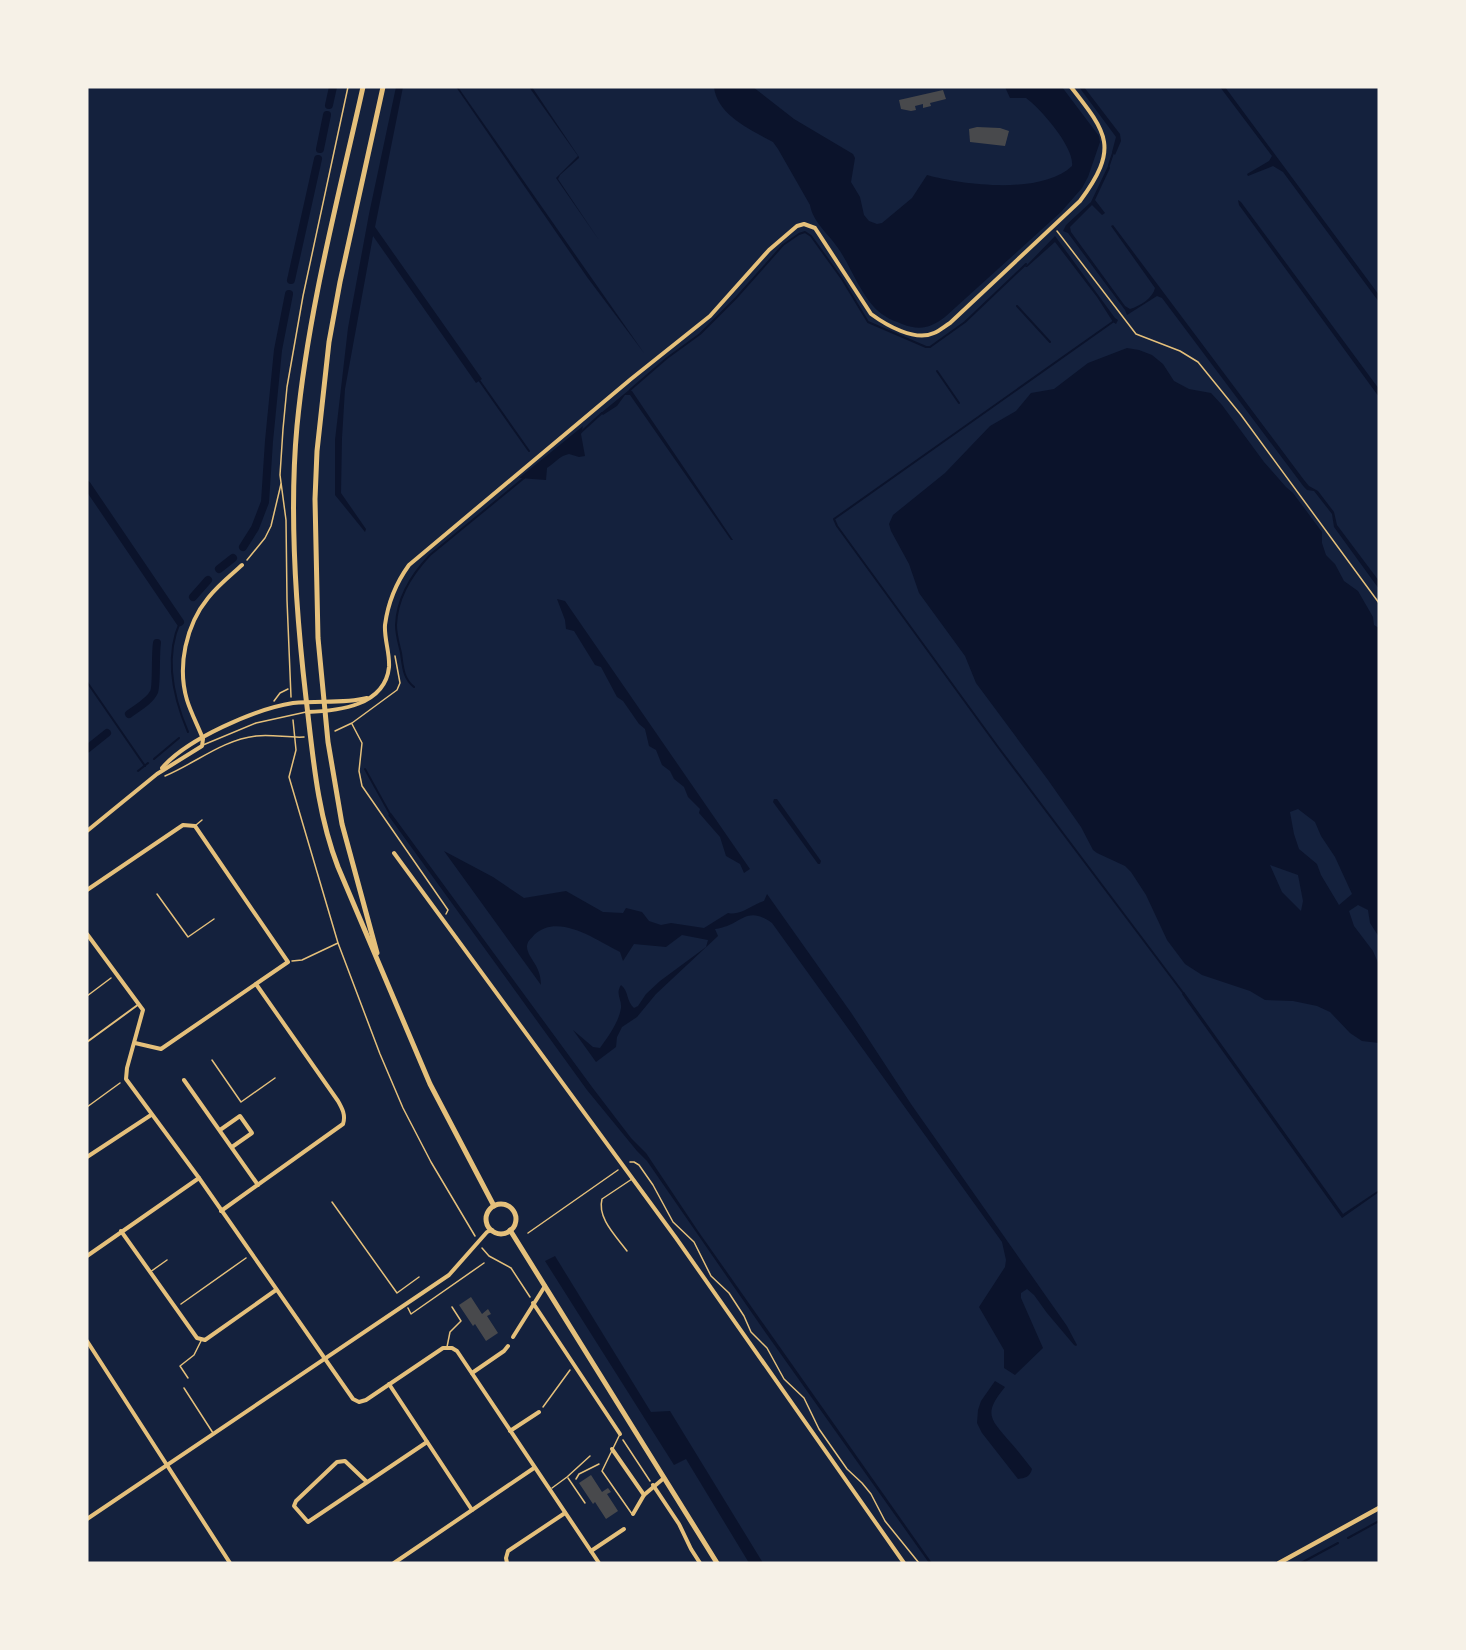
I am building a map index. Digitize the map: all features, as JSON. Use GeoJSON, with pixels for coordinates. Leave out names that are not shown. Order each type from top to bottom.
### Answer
{"type":"FeatureCollection","features":[{"type":"Feature","properties":{"kind":"main road"},"geometry":{"type":"LineString","coordinates":[[363,87],[316,295],[303,369],[297,427],[294,465],[296,539],[299,624],[307,712],[327,839],[430,1084],[494,1206]]}},
{"type":"Feature","properties":{"kind":"main road"},"geometry":{"type":"LineString","coordinates":[[381,966],[342,824],[330,760],[318,638],[315,499],[322,397],[340,282],[383,87]]}},
{"type":"Feature","properties":{"kind":"main road"},"geometry":{"type":"LineString","coordinates":[[504,1204],[513,1210],[516,1221],[510,1230],[501,1233],[492,1230],[486,1221],[487,1215],[494,1206],[504,1204]]}},
{"type":"Feature","properties":{"kind":"main road"},"geometry":{"type":"LineString","coordinates":[[510,1230],[717,1563]]}},
{"type":"Feature","properties":{"kind":"street"},"geometry":{"type":"LineString","coordinates":[[307,712],[356,706],[379,690],[386,676],[389,659],[385,627],[389,603],[409,565],[631,379],[710,316],[769,250],[797,226],[804,224],[814,228],[872,314],[892,326],[910,333],[924,335],[933,334],[950,323],[1054,226],[1089,190],[1107,145],[1102,130],[1071,87]]}},
{"type":"Feature","properties":{"kind":"street"},"geometry":{"type":"LineString","coordinates":[[87,831],[157,774],[202,746],[201,735],[187,699],[184,684],[185,648],[199,611],[209,597],[242,565]]}},
{"type":"Feature","properties":{"kind":"street"},"geometry":{"type":"LineString","coordinates":[[157,774],[169,760],[201,735],[254,715],[291,704],[368,698]]}},
{"type":"Feature","properties":{"kind":"street"},"geometry":{"type":"LineString","coordinates":[[87,890],[183,825],[195,826],[288,962],[161,1049],[135,1043]]}},
{"type":"Feature","properties":{"kind":"street"},"geometry":{"type":"LineString","coordinates":[[394,853],[621,1168],[633,1178],[904,1563]]}},
{"type":"Feature","properties":{"kind":"street"},"geometry":{"type":"LineString","coordinates":[[87,934],[143,1010],[126,1079],[199,1178],[353,1399],[359,1402],[366,1400],[447,1347],[457,1351],[599,1563]]}},
{"type":"Feature","properties":{"kind":"street"},"geometry":{"type":"LineString","coordinates":[[87,945],[92,941]]}},
{"type":"Feature","properties":{"kind":"street"},"geometry":{"type":"LineString","coordinates":[[221,1211],[342,1124],[344,1120],[343,1109],[338,1101],[256,984]]}},
{"type":"Feature","properties":{"kind":"street"},"geometry":{"type":"LineString","coordinates":[[87,1042],[139,1004]]}},
{"type":"Feature","properties":{"kind":"street"},"geometry":{"type":"LineString","coordinates":[[184,1080],[258,1185]]}},
{"type":"Feature","properties":{"kind":"street"},"geometry":{"type":"LineString","coordinates":[[87,1157],[151,1115]]}},
{"type":"Feature","properties":{"kind":"street"},"geometry":{"type":"LineString","coordinates":[[220,1130],[240,1116],[252,1133],[232,1147]]}},
{"type":"Feature","properties":{"kind":"street"},"geometry":{"type":"LineString","coordinates":[[87,1256],[199,1178]]}},
{"type":"Feature","properties":{"kind":"street"},"geometry":{"type":"LineString","coordinates":[[87,1520],[449,1275],[478,1241],[492,1230]]}},
{"type":"Feature","properties":{"kind":"street"},"geometry":{"type":"LineString","coordinates":[[121,1231],[201,1340],[205,1340],[276,1290]]}},
{"type":"Feature","properties":{"kind":"street"},"geometry":{"type":"LineString","coordinates":[[513,1337],[545,1286]]}},
{"type":"Feature","properties":{"kind":"street"},"geometry":{"type":"LineString","coordinates":[[533,1303],[620,1434]]}},
{"type":"Feature","properties":{"kind":"street"},"geometry":{"type":"LineString","coordinates":[[87,1341],[230,1563]]}},
{"type":"Feature","properties":{"kind":"street"},"geometry":{"type":"LineString","coordinates":[[472,1373],[508,1346]]}},
{"type":"Feature","properties":{"kind":"street"},"geometry":{"type":"LineString","coordinates":[[389,1384],[472,1510]]}},
{"type":"Feature","properties":{"kind":"street"},"geometry":{"type":"LineString","coordinates":[[510,1431],[539,1412]]}},
{"type":"Feature","properties":{"kind":"street"},"geometry":{"type":"LineString","coordinates":[[367,1482],[345,1461],[337,1462],[294,1506],[308,1522],[427,1442]]}},
{"type":"Feature","properties":{"kind":"street"},"geometry":{"type":"LineString","coordinates":[[612,1449],[644,1495]]}},
{"type":"Feature","properties":{"kind":"street"},"geometry":{"type":"LineString","coordinates":[[394,1563],[534,1467]]}},
{"type":"Feature","properties":{"kind":"street"},"geometry":{"type":"LineString","coordinates":[[633,1514],[644,1495],[664,1478]]}},
{"type":"Feature","properties":{"kind":"street"},"geometry":{"type":"LineString","coordinates":[[653,1485],[679,1524],[700,1563]]}},
{"type":"Feature","properties":{"kind":"street"},"geometry":{"type":"LineString","coordinates":[[1279,1563],[1379,1508]]}},
{"type":"Feature","properties":{"kind":"street"},"geometry":{"type":"LineString","coordinates":[[507,1563],[508,1551],[565,1513]]}},
{"type":"Feature","properties":{"kind":"street"},"geometry":{"type":"LineString","coordinates":[[591,1551],[624,1528]]}},
{"type":"Feature","properties":{"kind":"lane"},"geometry":{"type":"LineString","coordinates":[[202,746],[256,723],[307,712]]}},
{"type":"Feature","properties":{"kind":"lane"},"geometry":{"type":"LineString","coordinates":[[195,826],[202,820]]}},
{"type":"Feature","properties":{"kind":"lane"},"geometry":{"type":"LineString","coordinates":[[627,1251],[605,1222],[599,1208],[602,1199],[633,1178]]}},
{"type":"Feature","properties":{"kind":"lane"},"geometry":{"type":"LineString","coordinates":[[332,1202],[397,1293],[418,1277]]}},
{"type":"Feature","properties":{"kind":"lane"},"geometry":{"type":"LineString","coordinates":[[150,1272],[166,1260]]}},
{"type":"Feature","properties":{"kind":"lane"},"geometry":{"type":"LineString","coordinates":[[447,1347],[450,1332],[461,1321],[452,1307]]}},
{"type":"Feature","properties":{"kind":"lane"},"geometry":{"type":"LineString","coordinates":[[188,1378],[180,1366],[194,1355],[201,1340]]}},
{"type":"Feature","properties":{"kind":"lane"},"geometry":{"type":"LineString","coordinates":[[184,1388],[214,1434]]}},
{"type":"Feature","properties":{"kind":"lane"},"geometry":{"type":"LineString","coordinates":[[620,1434],[602,1471],[633,1514]]}},
{"type":"Feature","properties":{"kind":"lane"},"geometry":{"type":"LineString","coordinates":[[549,1489],[591,1456]]}},
{"type":"Feature","properties":{"kind":"lane"},"geometry":{"type":"LineString","coordinates":[[567,1477],[585,1503]]}},
{"type":"Feature","properties":{"kind":"path"},"geometry":{"type":"LineString","coordinates":[[242,565],[265,538],[271,526],[281,483],[287,387],[348,87]]}},
{"type":"Feature","properties":{"kind":"path"},"geometry":{"type":"LineString","coordinates":[[1054,226],[1137,334],[1180,351],[1198,362],[1248,424],[1379,603]]}},
{"type":"Feature","properties":{"kind":"path"},"geometry":{"type":"LineString","coordinates":[[281,483],[286,520],[290,689]]}},
{"type":"Feature","properties":{"kind":"path"},"geometry":{"type":"LineString","coordinates":[[352,723],[362,743],[359,771],[362,786],[448,910],[443,920]]}},
{"type":"Feature","properties":{"kind":"path"},"geometry":{"type":"LineString","coordinates":[[161,778],[220,746],[258,736],[296,738],[296,757],[289,777],[338,943],[380,1054],[403,1107],[431,1162],[478,1241]]}},
{"type":"Feature","properties":{"kind":"path"},"geometry":{"type":"LineString","coordinates":[[157,894],[188,937],[214,919]]}},
{"type":"Feature","properties":{"kind":"path"},"geometry":{"type":"LineString","coordinates":[[288,962],[302,960],[338,943]]}},
{"type":"Feature","properties":{"kind":"path"},"geometry":{"type":"LineString","coordinates":[[87,996],[117,974]]}},
{"type":"Feature","properties":{"kind":"path"},"geometry":{"type":"LineString","coordinates":[[212,1060],[240,1102],[275,1078]]}},
{"type":"Feature","properties":{"kind":"path"},"geometry":{"type":"LineString","coordinates":[[87,1107],[126,1079]]}},
{"type":"Feature","properties":{"kind":"path"},"geometry":{"type":"LineString","coordinates":[[528,1233],[621,1168],[634,1162],[639,1165],[673,1222],[694,1242],[711,1276],[729,1293],[751,1332],[766,1348],[784,1379],[804,1398],[819,1429],[847,1469],[871,1494],[885,1521],[919,1563]]}},
{"type":"Feature","properties":{"kind":"path"},"geometry":{"type":"LineString","coordinates":[[485,1253],[511,1268],[533,1303]]}},
{"type":"Feature","properties":{"kind":"path"},"geometry":{"type":"LineString","coordinates":[[176,1308],[252,1254]]}},
{"type":"Feature","properties":{"kind":"path"},"geometry":{"type":"LineString","coordinates":[[406,1305],[411,1314],[484,1263]]}},
{"type":"Feature","properties":{"kind":"path"},"geometry":{"type":"LineString","coordinates":[[539,1412],[573,1365]]}},
{"type":"Feature","properties":{"kind":"path"},"geometry":{"type":"LineString","coordinates":[[620,1434],[653,1485]]}},
{"type":"Feature","properties":{"kind":"path"},"geometry":{"type":"LineString","coordinates":[[572,1485],[579,1474],[598,1464],[604,1465]]}},
{"type":"Feature","properties":{"kind":"water"},"geometry":{"type":"Polygon","coordinates":[[[396,87],[403,87],[375,227],[482,379],[476,383],[373,236],[345,389],[342,438],[341,493],[366,529],[365,532],[335,495],[335,440],[348,328],[396,87]]]}},
{"type":"Feature","properties":{"kind":"water"},"geometry":{"type":"Polygon","coordinates":[[[456,87],[458,87],[644,353],[587,277],[456,87]]]}},
{"type":"Feature","properties":{"kind":"water"},"geometry":{"type":"Polygon","coordinates":[[[529,87],[532,87],[579,157],[558,179],[599,240],[556,178],[578,156],[529,87]]]}},
{"type":"Feature","properties":{"kind":"water"},"geometry":{"type":"Polygon","coordinates":[[[714,87],[753,87],[794,119],[853,154],[855,158],[851,182],[860,197],[864,215],[869,221],[877,224],[882,223],[912,198],[927,175],[981,184],[1022,184],[1042,181],[1059,175],[1072,166],[1072,158],[1063,139],[1048,120],[1026,98],[1010,98],[1005,87],[1062,87],[1099,136],[1100,142],[1082,188],[1061,212],[945,317],[930,326],[920,328],[889,319],[871,304],[840,251],[818,223],[773,142],[745,127],[728,114],[716,97],[714,87]]]}},
{"type":"Feature","properties":{"kind":"water"},"geometry":{"type":"Polygon","coordinates":[[[1079,87],[1084,87],[1120,134],[1121,141],[1115,155],[1112,152],[1116,137],[1079,87]]]}},
{"type":"Feature","properties":{"kind":"water"},"geometry":{"type":"Polygon","coordinates":[[[1220,87],[1225,87],[1379,295],[1379,302],[1283,172],[1273,166],[1248,176],[1247,174],[1269,161],[1272,156],[1220,87]]]}},
{"type":"Feature","properties":{"kind":"water"},"geometry":{"type":"Polygon","coordinates":[[[1109,164],[1110,168],[1095,200],[1105,213],[1102,215],[1092,205],[1070,227],[1071,232],[1125,306],[1130,309],[1146,301],[1155,288],[1111,226],[1113,225],[1304,480],[1318,491],[1334,512],[1337,525],[1379,581],[1379,589],[1334,527],[1332,514],[1314,491],[1304,487],[1162,298],[1157,296],[1127,315],[1068,233],[1063,231],[1066,225],[1091,202],[1109,164]]]}},
{"type":"Feature","properties":{"kind":"water"},"geometry":{"type":"Polygon","coordinates":[[[1238,200],[1379,389],[1379,397],[1239,205],[1238,200]]]}},
{"type":"Feature","properties":{"kind":"water"},"geometry":{"type":"Polygon","coordinates":[[[1055,236],[1118,320],[1116,324],[1055,242],[1025,267],[1055,236]]]}},
{"type":"Feature","properties":{"kind":"water"},"geometry":{"type":"Polygon","coordinates":[[[1127,348],[1139,350],[1152,355],[1163,364],[1174,381],[1189,389],[1211,393],[1322,532],[1322,543],[1326,555],[1335,564],[1344,581],[1358,591],[1373,617],[1374,625],[1379,628],[1379,937],[1370,923],[1368,910],[1358,905],[1349,911],[1354,926],[1373,951],[1379,965],[1379,1043],[1362,1041],[1350,1033],[1330,1012],[1317,1006],[1293,1001],[1265,1000],[1250,991],[1202,975],[1185,964],[1167,940],[1146,895],[1131,872],[1125,866],[1093,850],[1081,827],[976,683],[965,656],[919,593],[909,564],[891,531],[889,524],[893,515],[945,473],[990,426],[1016,411],[1031,393],[1054,389],[1088,363],[1127,348]],[[1298,809],[1290,812],[1299,849],[1317,864],[1339,905],[1352,894],[1315,822],[1298,809]],[[1270,865],[1282,892],[1301,911],[1303,901],[1298,875],[1270,865]]]}},
{"type":"Feature","properties":{"kind":"water"},"geometry":{"type":"Polygon","coordinates":[[[629,390],[632,391],[733,540],[630,395],[625,395],[617,406],[603,415],[601,413],[629,390]]]}},
{"type":"Feature","properties":{"kind":"water"},"geometry":{"type":"Polygon","coordinates":[[[583,426],[581,434],[585,456],[569,454],[560,458],[547,468],[546,480],[519,478],[583,426]]]}},
{"type":"Feature","properties":{"kind":"water"},"geometry":{"type":"Polygon","coordinates":[[[557,599],[565,601],[750,869],[744,873],[740,864],[726,856],[720,837],[699,813],[700,809],[688,797],[684,787],[662,765],[656,750],[649,746],[645,729],[623,701],[617,697],[601,667],[595,665],[574,631],[566,629],[557,599]]]}},
{"type":"Feature","properties":{"kind":"water"},"geometry":{"type":"Polygon","coordinates":[[[777,799],[821,861],[820,864],[773,802],[777,799]]]}},
{"type":"Feature","properties":{"kind":"water"},"geometry":{"type":"Polygon","coordinates":[[[391,813],[592,1087],[631,1138],[646,1153],[698,1231],[932,1563],[929,1563],[763,1329],[647,1161],[587,1090],[388,815],[391,813]]]}},
{"type":"Feature","properties":{"kind":"water"},"geometry":{"type":"Polygon","coordinates":[[[444,851],[493,877],[524,898],[566,891],[603,912],[623,913],[626,908],[642,912],[649,921],[661,925],[671,923],[704,928],[728,913],[742,912],[764,901],[767,894],[1067,1326],[1077,1345],[1074,1345],[1027,1289],[1021,1293],[1021,1298],[1043,1348],[1015,1375],[1004,1368],[1004,1350],[979,1307],[1005,1267],[1006,1260],[1002,1242],[772,923],[763,918],[749,916],[715,929],[718,936],[656,994],[637,1017],[622,1027],[617,1037],[616,1047],[596,1062],[573,1030],[593,1047],[600,1048],[613,1029],[620,1013],[621,985],[631,1005],[634,1008],[638,1006],[646,994],[660,981],[706,947],[708,940],[682,935],[666,947],[634,944],[623,961],[620,952],[589,936],[566,927],[555,926],[544,929],[528,942],[527,947],[539,972],[541,985],[444,851]]]}},
{"type":"Feature","properties":{"kind":"water"},"geometry":{"type":"Polygon","coordinates":[[[1184,992],[1343,1214],[1379,1190],[1379,1192],[1342,1218],[1186,1000],[1182,994],[1184,992]]]}},
{"type":"Feature","properties":{"kind":"water"},"geometry":{"type":"Polygon","coordinates":[[[555,1256],[651,1412],[670,1411],[763,1563],[749,1563],[686,1459],[674,1465],[545,1261],[555,1256]]]}},
{"type":"Feature","properties":{"kind":"water"},"geometry":{"type":"Polygon","coordinates":[[[995,1381],[1005,1387],[993,1404],[992,1416],[998,1428],[1032,1469],[1029,1475],[1023,1478],[1018,1479],[982,1433],[977,1423],[981,1401],[995,1381]]]}},
{"type":"Feature","properties":{"kind":"building"},"geometry":{"type":"Polygon","coordinates":[[[943,90],[946,99],[930,103],[931,106],[923,108],[923,104],[915,106],[916,110],[911,111],[901,109],[899,100],[943,90]]]}},
{"type":"Feature","properties":{"kind":"building"},"geometry":{"type":"Polygon","coordinates":[[[1000,128],[1009,131],[1005,146],[970,142],[969,129],[1000,128]]]}},
{"type":"Feature","properties":{"kind":"building"},"geometry":{"type":"Polygon","coordinates":[[[471,1297],[482,1314],[488,1309],[491,1314],[487,1316],[498,1333],[486,1341],[459,1305],[471,1297]]]}},
{"type":"Feature","properties":{"kind":"building"},"geometry":{"type":"Polygon","coordinates":[[[591,1475],[602,1492],[608,1488],[611,1492],[607,1494],[618,1511],[606,1519],[579,1483],[591,1475]]]}},
{"type":"Feature","properties":{"kind":"waterway"},"geometry":{"type":"LineString","coordinates":[[329,105],[333,87]]}},
{"type":"Feature","properties":{"kind":"waterway"},"geometry":{"type":"LineString","coordinates":[[320,149],[327,115]]}},
{"type":"Feature","properties":{"kind":"waterway"},"geometry":{"type":"LineString","coordinates":[[1109,165],[1113,153]]}},
{"type":"Feature","properties":{"kind":"waterway"},"geometry":{"type":"LineString","coordinates":[[291,280],[318,159]]}},
{"type":"Feature","properties":{"kind":"waterway"},"geometry":{"type":"LineString","coordinates":[[630,390],[667,358],[700,334],[783,245],[805,232],[811,236],[842,279],[868,322],[926,347],[930,347],[965,322],[1026,264]]}},
{"type":"Feature","properties":{"kind":"waterway"},"geometry":{"type":"LineString","coordinates":[[243,547],[255,528],[265,502],[278,350],[289,294]]}},
{"type":"Feature","properties":{"kind":"waterway"},"geometry":{"type":"LineString","coordinates":[[1017,306],[1050,342]]}},
{"type":"Feature","properties":{"kind":"waterway"},"geometry":{"type":"LineString","coordinates":[[1114,321],[834,519],[998,747],[1184,994]]}},
{"type":"Feature","properties":{"kind":"waterway"},"geometry":{"type":"LineString","coordinates":[[937,371],[959,403]]}},
{"type":"Feature","properties":{"kind":"waterway"},"geometry":{"type":"LineString","coordinates":[[479,380],[529,451]]}},
{"type":"Feature","properties":{"kind":"waterway"},"geometry":{"type":"LineString","coordinates":[[580,433],[602,413]]}},
{"type":"Feature","properties":{"kind":"waterway"},"geometry":{"type":"LineString","coordinates":[[414,687],[404,672],[396,629],[402,596],[417,570],[430,555],[524,478]]}},
{"type":"Feature","properties":{"kind":"waterway"},"geometry":{"type":"LineString","coordinates":[[87,485],[180,622]]}},
{"type":"Feature","properties":{"kind":"waterway"},"geometry":{"type":"LineString","coordinates":[[219,569],[233,558]]}},
{"type":"Feature","properties":{"kind":"waterway"},"geometry":{"type":"LineString","coordinates":[[193,597],[208,580]]}},
{"type":"Feature","properties":{"kind":"waterway"},"geometry":{"type":"LineString","coordinates":[[180,622],[172,649],[172,677],[178,705],[188,732]]}},
{"type":"Feature","properties":{"kind":"waterway"},"geometry":{"type":"LineString","coordinates":[[129,714],[154,692],[157,643]]}},
{"type":"Feature","properties":{"kind":"waterway"},"geometry":{"type":"LineString","coordinates":[[87,682],[145,766]]}},
{"type":"Feature","properties":{"kind":"waterway"},"geometry":{"type":"LineString","coordinates":[[87,749],[107,733]]}},
{"type":"Feature","properties":{"kind":"waterway"},"geometry":{"type":"LineString","coordinates":[[154,759],[179,738]]}},
{"type":"Feature","properties":{"kind":"waterway"},"geometry":{"type":"LineString","coordinates":[[138,771],[148,763]]}},
{"type":"Feature","properties":{"kind":"waterway"},"geometry":{"type":"LineString","coordinates":[[365,769],[390,814]]}},
{"type":"Feature","properties":{"kind":"waterway"},"geometry":{"type":"LineString","coordinates":[[1348,1538],[1379,1521]]}},
{"type":"Feature","properties":{"kind":"waterway"},"geometry":{"type":"LineString","coordinates":[[1301,1563],[1338,1543]]}}]}
